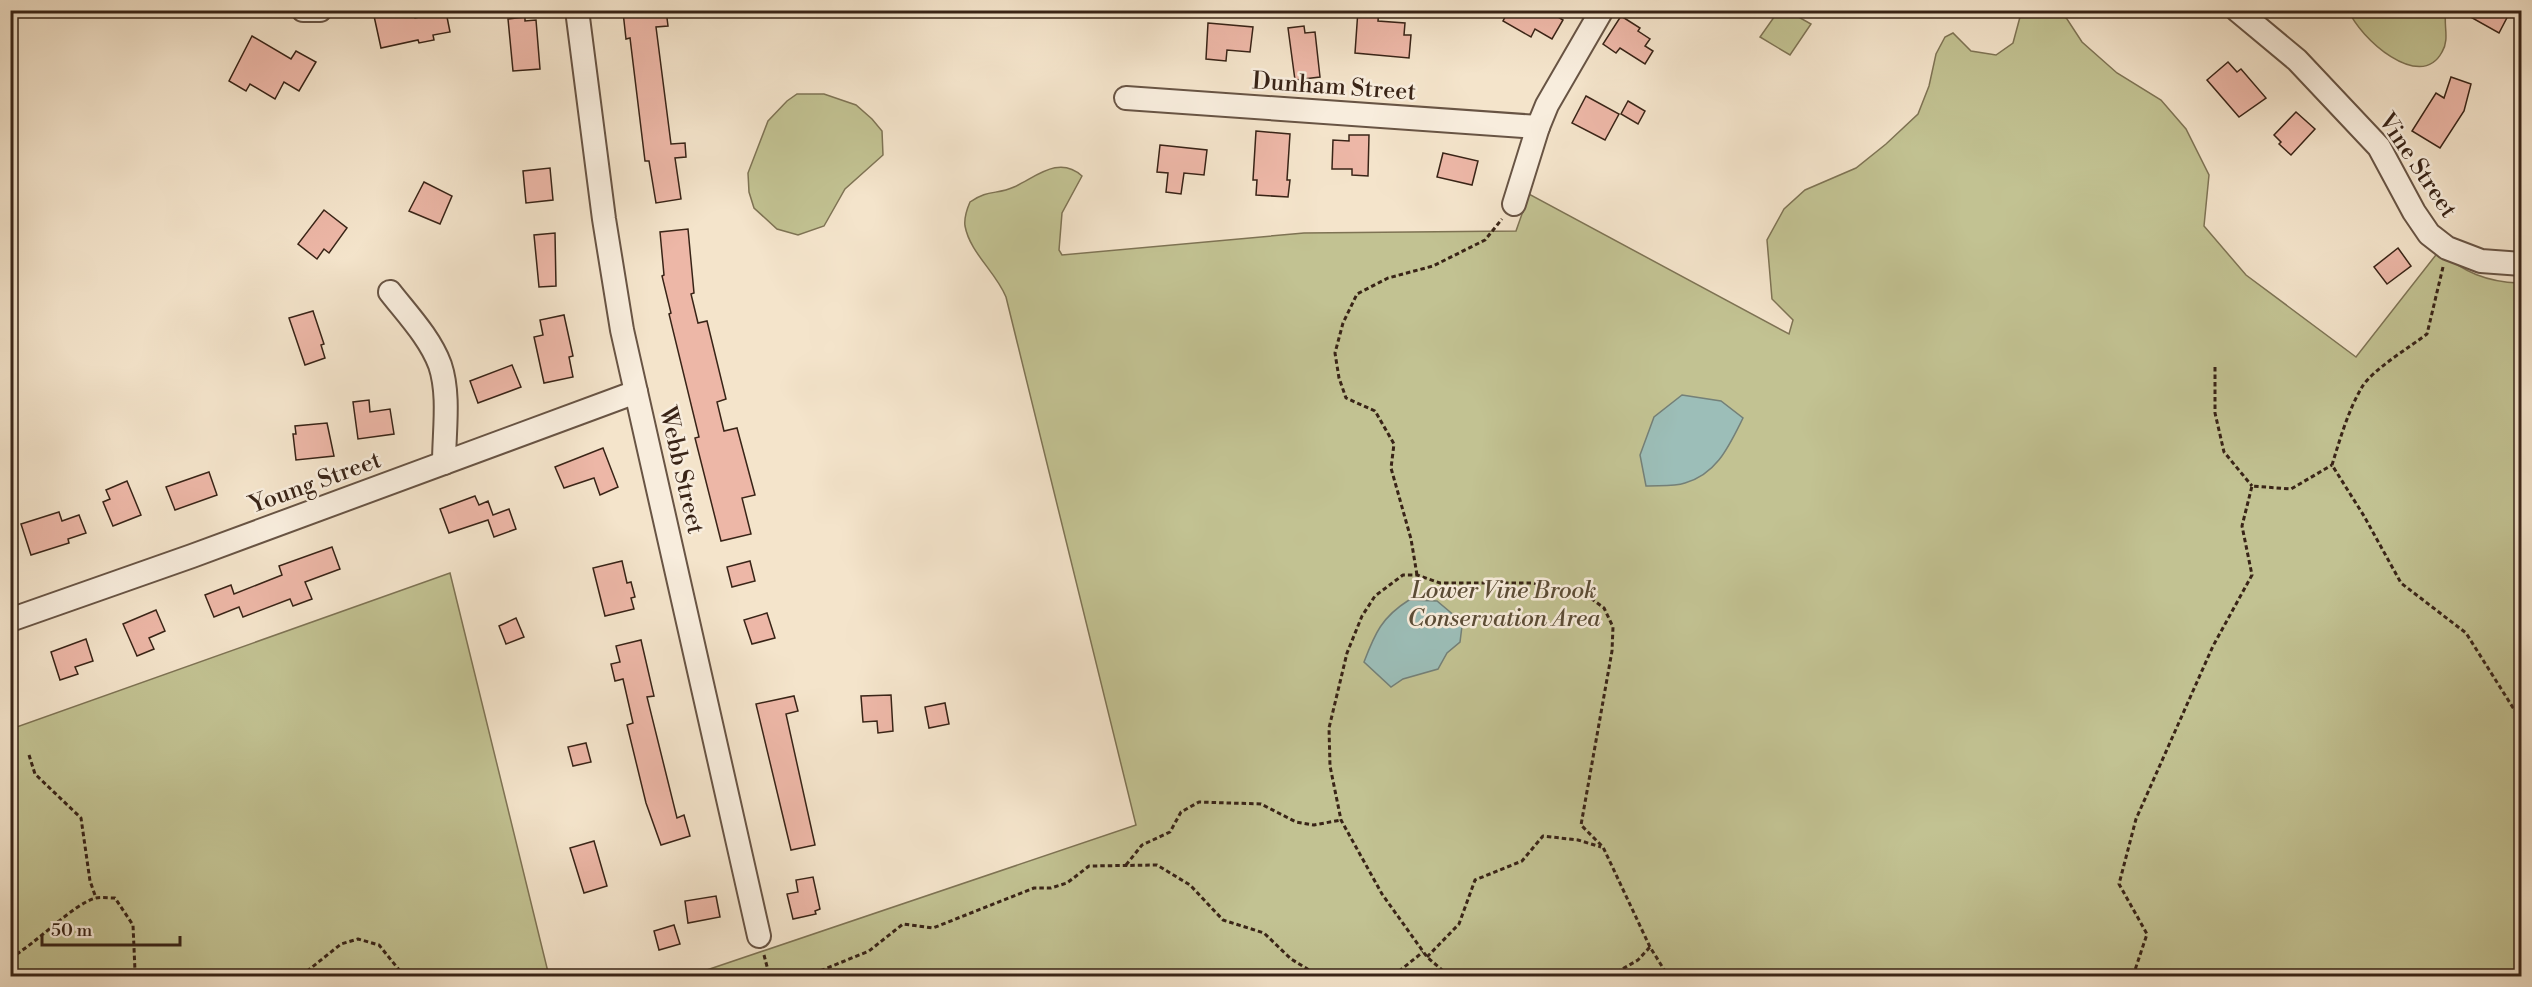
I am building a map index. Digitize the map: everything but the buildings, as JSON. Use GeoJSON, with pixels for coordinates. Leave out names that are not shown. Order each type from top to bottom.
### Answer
{"type":"FeatureCollection","features":[{"type":"Feature","properties":{"kind":"street"},"geometry":{"type":"LineString","coordinates":[[303,10],[320,10]]}},
{"type":"Feature","properties":{"kind":"street","name":"Webb Street"},"geometry":{"type":"LineString","coordinates":[[577,10],[604,219],[622,330],[759,936]]}},
{"type":"Feature","properties":{"kind":"street"},"geometry":{"type":"LineString","coordinates":[[1514,204],[1547,105],[1602,10]]}},
{"type":"Feature","properties":{"kind":"street","name":"Vine Street"},"geometry":{"type":"LineString","coordinates":[[2237,10],[2297,60],[2379,147],[2429,234],[2447,248],[2481,261],[2522,264]]}},
{"type":"Feature","properties":{"kind":"street","name":"Dunham Street"},"geometry":{"type":"LineString","coordinates":[[1126,99],[1538,127]]}},
{"type":"Feature","properties":{"kind":"street"},"geometry":{"type":"LineString","coordinates":[[390,292],[428,341],[440,366],[444,394],[444,463]]}},
{"type":"Feature","properties":{"kind":"street","name":"Young Street"},"geometry":{"type":"LineString","coordinates":[[10,620],[192,556],[636,392]]}},
{"type":"Feature","properties":{"kind":"path"},"geometry":{"type":"LineString","coordinates":[[1417,575],[1411,539],[1391,468],[1394,444],[1375,411],[1346,398],[1339,378],[1335,353],[1343,323],[1357,294],[1388,278],[1433,266],[1485,240],[1514,204]]}},
{"type":"Feature","properties":{"kind":"path"},"geometry":{"type":"LineString","coordinates":[[2215,367],[2215,413],[2224,452],[2252,486],[2291,489],[2332,465],[2341,435],[2363,386],[2393,359],[2427,334],[2447,248]]}},
{"type":"Feature","properties":{"kind":"path"},"geometry":{"type":"LineString","coordinates":[[2332,465],[2364,516],[2401,583],[2466,633],[2522,722]]}},
{"type":"Feature","properties":{"kind":"path"},"geometry":{"type":"LineString","coordinates":[[2133,976],[2147,934],[2120,884],[2136,819],[2213,646],[2252,575],[2242,526],[2252,486]]}},
{"type":"Feature","properties":{"kind":"path"},"geometry":{"type":"LineString","coordinates":[[1449,976],[1427,957],[1382,894],[1341,820],[1330,766],[1329,728],[1347,653],[1362,616],[1375,596],[1402,575],[1417,575],[1440,583],[1533,583],[1581,591],[1604,608],[1613,627],[1612,651],[1581,825],[1603,847],[1650,946],[1668,976]]}},
{"type":"Feature","properties":{"kind":"path"},"geometry":{"type":"LineString","coordinates":[[29,755],[35,774],[81,818],[90,881],[96,898]]}},
{"type":"Feature","properties":{"kind":"path"},"geometry":{"type":"LineString","coordinates":[[1126,865],[1142,845],[1170,832],[1181,812],[1199,802],[1261,804],[1296,822],[1314,825],[1341,820]]}},
{"type":"Feature","properties":{"kind":"path"},"geometry":{"type":"LineString","coordinates":[[1427,957],[1459,924],[1475,880],[1522,861],[1544,836],[1578,840],[1603,847]]}},
{"type":"Feature","properties":{"kind":"path"},"geometry":{"type":"LineString","coordinates":[[754,976],[769,974],[811,976],[869,951],[903,924],[933,928],[1034,888],[1051,888],[1067,883],[1089,866],[1157,865],[1190,885],[1223,920],[1264,933],[1291,959],[1319,976]]}},
{"type":"Feature","properties":{"kind":"path"},"geometry":{"type":"LineString","coordinates":[[10,958],[25,951],[81,905],[96,898],[115,898],[134,925],[135,971],[138,976]]}},
{"type":"Feature","properties":{"kind":"path"},"geometry":{"type":"LineString","coordinates":[[301,976],[340,944],[358,939],[379,945],[404,976]]}},
{"type":"Feature","properties":{"kind":"path"},"geometry":{"type":"LineString","coordinates":[[1610,976],[1638,960],[1650,946]]}},
{"type":"Feature","properties":{"kind":"path"},"geometry":{"type":"LineString","coordinates":[[1393,976],[1423,952]]}},
{"type":"Feature","properties":{"kind":"green space"},"geometry":{"type":"Polygon","coordinates":[[[1779,10],[1788,11],[1811,24],[1790,55],[1760,37],[1779,10]]]}},
{"type":"Feature","properties":{"kind":"green space","name":"Lower Vine Brook Conservation Area"},"geometry":{"type":"Polygon","coordinates":[[[2029,11],[2057,11],[2067,19],[2082,42],[2117,73],[2161,100],[2186,129],[2209,175],[2204,226],[2246,275],[2356,357],[2439,251],[2457,265],[2476,275],[2496,281],[2519,283],[2521,288],[2521,976],[689,976],[1136,825],[1006,297],[972,245],[965,226],[970,202],[982,195],[1014,187],[1048,170],[1065,167],[1073,170],[1082,176],[1062,213],[1059,250],[1062,255],[1304,233],[1516,231],[1529,194],[1789,334],[1793,320],[1772,299],[1767,240],[1784,209],[1805,190],[1856,168],[1918,114],[1929,86],[1936,54],[1945,37],[1953,33],[1971,51],[1996,55],[2013,43],[2020,17],[2029,11]]]}},
{"type":"Feature","properties":{"kind":"green space"},"geometry":{"type":"Polygon","coordinates":[[[2349,11],[2446,11],[2446,37],[2442,52],[2432,63],[2420,67],[2406,64],[2391,57],[2377,46],[2355,22],[2349,11]]]}},
{"type":"Feature","properties":{"kind":"green space"},"geometry":{"type":"Polygon","coordinates":[[[797,94],[824,94],[856,105],[882,131],[883,155],[845,189],[824,226],[798,235],[777,229],[754,208],[749,192],[748,173],[768,121],[797,94]]]}},
{"type":"Feature","properties":{"kind":"green space"},"geometry":{"type":"Polygon","coordinates":[[[450,573],[549,976],[11,976],[11,729],[450,573]]]}},
{"type":"Feature","properties":{"kind":"water"},"geometry":{"type":"Polygon","coordinates":[[[1682,395],[1721,401],[1743,418],[1721,458],[1706,473],[1680,484],[1646,486],[1640,455],[1654,417],[1682,395]]]}},
{"type":"Feature","properties":{"kind":"water"},"geometry":{"type":"Polygon","coordinates":[[[1409,600],[1437,601],[1456,617],[1462,626],[1460,642],[1447,653],[1438,669],[1403,679],[1391,687],[1364,662],[1380,626],[1409,600]]]}}]}
